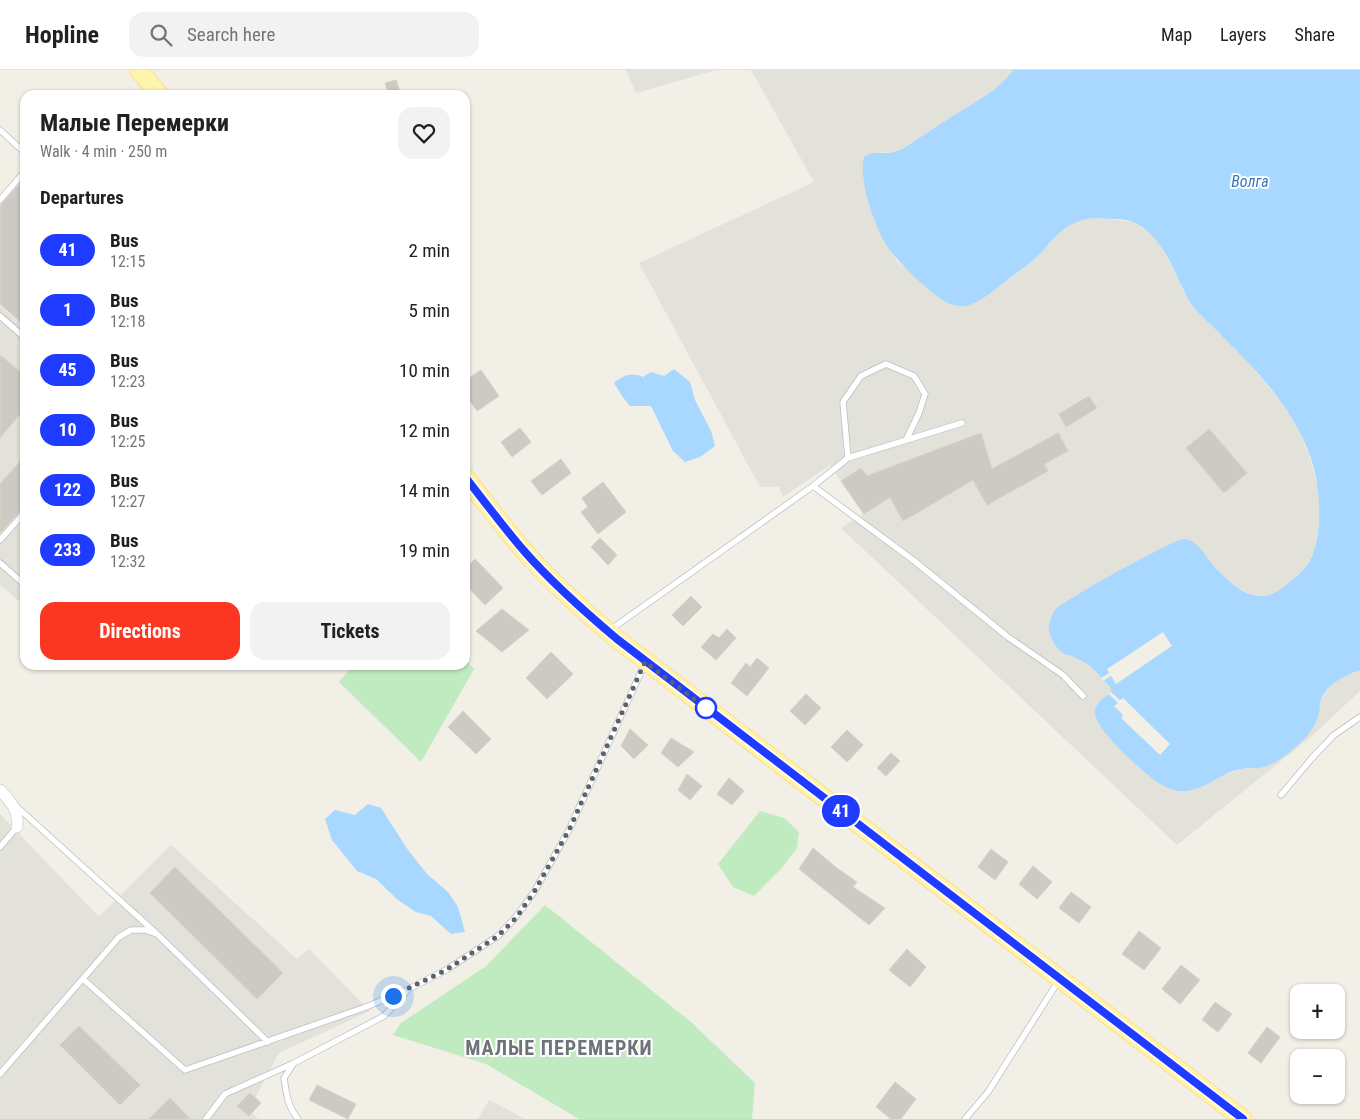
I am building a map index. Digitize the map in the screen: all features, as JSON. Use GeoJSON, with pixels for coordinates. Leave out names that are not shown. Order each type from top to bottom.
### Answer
{"type":"FeatureCollection","features":[{"type":"Feature","properties":{"kind":"main road"},"geometry":{"type":"LineString","coordinates":[[139,70],[155,90]]}},
{"type":"Feature","properties":{"kind":"main road"},"geometry":{"type":"LineString","coordinates":[[470,483],[530,558],[608,632],[1243,1119]]}},
{"type":"Feature","properties":{"kind":"street"},"geometry":{"type":"LineString","coordinates":[[0,790],[9,800],[18,816],[17,827]]}},
{"type":"Feature","properties":{"kind":"lane"},"geometry":{"type":"LineString","coordinates":[[0,130],[20,148]]}},
{"type":"Feature","properties":{"kind":"lane"},"geometry":{"type":"LineString","coordinates":[[0,200],[20,178]]}},
{"type":"Feature","properties":{"kind":"lane"},"geometry":{"type":"LineString","coordinates":[[0,316],[20,334]]}},
{"type":"Feature","properties":{"kind":"lane"},"geometry":{"type":"LineString","coordinates":[[848,458],[843,402],[861,376],[886,364],[914,376],[925,394],[920,413],[906,440]]}},
{"type":"Feature","properties":{"kind":"lane"},"geometry":{"type":"LineString","coordinates":[[608,632],[813,486],[848,458],[962,423]]}},
{"type":"Feature","properties":{"kind":"lane"},"geometry":{"type":"LineString","coordinates":[[813,486],[913,560],[1008,637],[1063,675],[1083,696]]}},
{"type":"Feature","properties":{"kind":"lane"},"geometry":{"type":"LineString","coordinates":[[0,540],[20,518]]}},
{"type":"Feature","properties":{"kind":"lane"},"geometry":{"type":"LineString","coordinates":[[0,564],[20,581]]}},
{"type":"Feature","properties":{"kind":"lane"},"geometry":{"type":"LineString","coordinates":[[83,979],[185,1070],[366,1007],[407,990],[454,966],[498,936],[516,918],[534,892],[569,830],[645,662]]}},
{"type":"Feature","properties":{"kind":"lane"},"geometry":{"type":"LineString","coordinates":[[1281,795],[1312,758],[1334,736],[1360,717]]}},
{"type":"Feature","properties":{"kind":"lane"},"geometry":{"type":"LineString","coordinates":[[9,800],[157,934],[268,1042]]}},
{"type":"Feature","properties":{"kind":"lane"},"geometry":{"type":"LineString","coordinates":[[0,847],[17,827]]}},
{"type":"Feature","properties":{"kind":"lane"},"geometry":{"type":"LineString","coordinates":[[0,1074],[119,937],[131,930],[145,930],[157,934]]}},
{"type":"Feature","properties":{"kind":"lane"},"geometry":{"type":"LineString","coordinates":[[965,1119],[988,1092],[1060,979]]}},
{"type":"Feature","properties":{"kind":"lane"},"geometry":{"type":"LineString","coordinates":[[206,1119],[225,1094],[294,1063],[384,1016],[407,990]]}},
{"type":"Feature","properties":{"kind":"lane"},"geometry":{"type":"LineString","coordinates":[[294,1063],[284,1078],[286,1097],[298,1119]]}},
{"type":"Feature","properties":{"kind":"shaded area"},"geometry":{"type":"Polygon","coordinates":[[[626,70],[716,70],[636,93],[626,70]]]}},
{"type":"Feature","properties":{"kind":"shaded area"},"geometry":{"type":"Polygon","coordinates":[[[751,70],[1013,70],[990,94],[901,150],[890,153],[881,152],[863,178],[874,220],[896,260],[941,299],[967,306],[981,300],[1019,272],[1040,254],[1057,235],[1075,221],[1086,218],[1103,218],[1133,222],[1150,233],[1162,247],[1189,302],[1250,365],[1282,403],[1298,428],[1309,455],[1318,487],[1320,509],[1318,530],[1315,549],[1306,567],[1277,593],[1263,597],[1252,595],[1239,588],[1224,577],[1199,548],[1155,552],[1082,592],[1056,609],[1050,620],[1049,631],[1054,642],[1063,653],[1074,657],[1092,668],[1111,688],[1111,692],[1099,702],[1095,713],[1103,728],[1117,746],[1227,774],[1240,769],[1260,768],[1273,763],[1319,712],[1319,703],[1333,683],[1360,670],[1360,691],[1312,736],[1177,845],[841,528],[863,514],[830,465],[783,497],[779,487],[760,487],[639,263],[814,182],[751,70]]]}},
{"type":"Feature","properties":{"kind":"shaded area"},"geometry":{"type":"Polygon","coordinates":[[[0,306],[20,323],[20,602],[0,585],[0,306]]]}},
{"type":"Feature","properties":{"kind":"shaded area"},"geometry":{"type":"Polygon","coordinates":[[[0,814],[99,917],[171,845],[297,959],[309,949],[370,1011],[279,1053],[249,1109],[258,1119],[0,1119],[0,814]]]}},
{"type":"Feature","properties":{"kind":"shaded area"},"geometry":{"type":"Polygon","coordinates":[[[489,1100],[525,1119],[478,1119],[489,1100]]]}},
{"type":"Feature","properties":{"kind":"green space"},"geometry":{"type":"Polygon","coordinates":[[[470,665],[474,669],[421,762],[339,682],[349,670],[470,670],[470,665]]]}},
{"type":"Feature","properties":{"kind":"green space"},"geometry":{"type":"Polygon","coordinates":[[[760,811],[784,818],[799,832],[797,848],[781,869],[754,896],[733,887],[718,864],[760,811]]]}},
{"type":"Feature","properties":{"kind":"green space"},"geometry":{"type":"Polygon","coordinates":[[[545,905],[691,1022],[755,1083],[752,1119],[579,1119],[486,1064],[393,1035],[401,1023],[486,966],[545,905]]]}},
{"type":"Feature","properties":{"kind":"water","name":"Волга"},"geometry":{"type":"Polygon","coordinates":[[[1013,70],[1360,70],[1360,670],[1342,678],[1327,690],[1320,702],[1316,723],[1307,736],[1285,755],[1266,767],[1230,772],[1188,791],[1178,791],[1157,782],[1131,760],[1103,729],[1097,720],[1095,709],[1101,700],[1111,692],[1111,688],[1090,666],[1064,654],[1059,649],[1049,632],[1051,617],[1056,609],[1078,595],[1141,559],[1184,539],[1196,544],[1220,573],[1239,589],[1246,593],[1260,596],[1268,596],[1275,593],[1303,570],[1314,552],[1319,510],[1314,469],[1307,447],[1297,427],[1271,388],[1190,303],[1171,263],[1160,246],[1139,225],[1126,220],[1104,218],[1076,222],[1063,230],[1042,252],[990,293],[978,301],[965,306],[953,305],[938,297],[909,272],[889,249],[878,229],[869,204],[863,178],[864,157],[872,153],[890,153],[901,150],[989,93],[1002,83],[1013,70]]]}},
{"type":"Feature","properties":{"kind":"water"},"geometry":{"type":"Polygon","coordinates":[[[674,369],[690,382],[695,400],[711,431],[715,446],[700,457],[685,462],[673,451],[651,406],[630,406],[614,383],[628,375],[643,377],[651,372],[664,376],[674,369]]]}},
{"type":"Feature","properties":{"kind":"water"},"geometry":{"type":"Polygon","coordinates":[[[368,804],[381,808],[408,850],[427,874],[448,892],[458,907],[465,932],[451,934],[431,916],[416,912],[398,900],[376,879],[357,871],[332,840],[325,819],[335,810],[355,815],[368,804]]]}},
{"type":"Feature","properties":{"kind":"pier"},"geometry":{"type":"Polygon","coordinates":[[[1163,632],[1172,646],[1116,684],[1111,676],[1103,681],[1101,678],[1109,673],[1107,669],[1163,632]]]}},
{"type":"Feature","properties":{"kind":"pier"},"geometry":{"type":"Polygon","coordinates":[[[1111,692],[1120,700],[1123,698],[1170,744],[1160,755],[1121,718],[1123,715],[1114,706],[1118,703],[1109,694],[1111,692]]]}},
{"type":"Feature","properties":{"kind":"building"},"geometry":{"type":"Polygon","coordinates":[[[396,80],[399,90],[387,90],[385,83],[396,80]]]}},
{"type":"Feature","properties":{"kind":"building"},"geometry":{"type":"Polygon","coordinates":[[[20,184],[20,322],[0,304],[0,206],[20,184]]]}},
{"type":"Feature","properties":{"kind":"building"},"geometry":{"type":"Polygon","coordinates":[[[0,355],[20,372],[20,414],[0,438],[0,355]]]}},
{"type":"Feature","properties":{"kind":"building"},"geometry":{"type":"Polygon","coordinates":[[[481,370],[499,396],[477,411],[470,401],[470,378],[481,370]]]}},
{"type":"Feature","properties":{"kind":"building"},"geometry":{"type":"Polygon","coordinates":[[[1089,396],[1097,408],[1066,427],[1059,414],[1089,396]]]}},
{"type":"Feature","properties":{"kind":"building"},"geometry":{"type":"Polygon","coordinates":[[[520,428],[531,442],[512,457],[501,442],[520,428]]]}},
{"type":"Feature","properties":{"kind":"building"},"geometry":{"type":"Polygon","coordinates":[[[1209,429],[1247,473],[1224,493],[1186,448],[1209,429]]]}},
{"type":"Feature","properties":{"kind":"building"},"geometry":{"type":"Polygon","coordinates":[[[981,433],[992,469],[1058,433],[1068,451],[1044,464],[1048,471],[987,505],[973,480],[903,521],[890,497],[864,514],[841,481],[861,468],[867,476],[981,433]]]}},
{"type":"Feature","properties":{"kind":"building"},"geometry":{"type":"Polygon","coordinates":[[[561,459],[571,473],[542,495],[531,481],[561,459]]]}},
{"type":"Feature","properties":{"kind":"building"},"geometry":{"type":"Polygon","coordinates":[[[20,462],[20,511],[0,533],[0,484],[20,462]]]}},
{"type":"Feature","properties":{"kind":"building"},"geometry":{"type":"Polygon","coordinates":[[[603,482],[626,512],[598,534],[581,512],[588,507],[582,498],[603,482]]]}},
{"type":"Feature","properties":{"kind":"building"},"geometry":{"type":"Polygon","coordinates":[[[600,538],[617,555],[608,565],[591,547],[600,538]]]}},
{"type":"Feature","properties":{"kind":"building"},"geometry":{"type":"Polygon","coordinates":[[[475,559],[503,588],[485,605],[470,589],[470,564],[475,559]]]}},
{"type":"Feature","properties":{"kind":"building"},"geometry":{"type":"Polygon","coordinates":[[[691,596],[702,607],[683,626],[672,615],[691,596]]]}},
{"type":"Feature","properties":{"kind":"building"},"geometry":{"type":"Polygon","coordinates":[[[502,609],[529,630],[502,652],[476,631],[502,609]]]}},
{"type":"Feature","properties":{"kind":"building"},"geometry":{"type":"Polygon","coordinates":[[[727,629],[736,638],[716,660],[701,647],[713,634],[719,638],[727,629]]]}},
{"type":"Feature","properties":{"kind":"building"},"geometry":{"type":"Polygon","coordinates":[[[551,652],[573,674],[547,699],[526,678],[551,652]]]}},
{"type":"Feature","properties":{"kind":"building"},"geometry":{"type":"Polygon","coordinates":[[[757,658],[769,668],[747,696],[731,683],[746,663],[750,667],[757,658]]]}},
{"type":"Feature","properties":{"kind":"building"},"geometry":{"type":"Polygon","coordinates":[[[806,694],[821,708],[805,725],[790,711],[806,694]]]}},
{"type":"Feature","properties":{"kind":"building"},"geometry":{"type":"Polygon","coordinates":[[[463,711],[491,739],[476,754],[448,727],[463,711]]]}},
{"type":"Feature","properties":{"kind":"building"},"geometry":{"type":"Polygon","coordinates":[[[630,729],[648,745],[634,759],[621,746],[630,729]]]}},
{"type":"Feature","properties":{"kind":"building"},"geometry":{"type":"Polygon","coordinates":[[[847,730],[863,745],[847,762],[831,747],[847,730]]]}},
{"type":"Feature","properties":{"kind":"building"},"geometry":{"type":"Polygon","coordinates":[[[671,738],[694,752],[678,767],[661,753],[671,738]]]}},
{"type":"Feature","properties":{"kind":"building"},"geometry":{"type":"Polygon","coordinates":[[[891,753],[900,761],[886,776],[877,768],[891,753]]]}},
{"type":"Feature","properties":{"kind":"building"},"geometry":{"type":"Polygon","coordinates":[[[687,774],[702,786],[690,800],[678,790],[687,774]]]}},
{"type":"Feature","properties":{"kind":"building"},"geometry":{"type":"Polygon","coordinates":[[[729,778],[744,791],[732,805],[717,794],[729,778]]]}},
{"type":"Feature","properties":{"kind":"building"},"geometry":{"type":"Polygon","coordinates":[[[813,848],[857,882],[853,887],[885,908],[869,925],[799,869],[813,848]]]}},
{"type":"Feature","properties":{"kind":"building"},"geometry":{"type":"Polygon","coordinates":[[[991,849],[1008,862],[995,880],[978,867],[991,849]]]}},
{"type":"Feature","properties":{"kind":"building"},"geometry":{"type":"Polygon","coordinates":[[[1033,866],[1052,882],[1037,899],[1019,884],[1033,866]]]}},
{"type":"Feature","properties":{"kind":"building"},"geometry":{"type":"Polygon","coordinates":[[[175,867],[283,973],[257,999],[150,893],[175,867]]]}},
{"type":"Feature","properties":{"kind":"building"},"geometry":{"type":"Polygon","coordinates":[[[1071,892],[1091,907],[1079,923],[1059,908],[1071,892]]]}},
{"type":"Feature","properties":{"kind":"building"},"geometry":{"type":"Polygon","coordinates":[[[1139,931],[1161,948],[1144,970],[1122,954],[1139,931]]]}},
{"type":"Feature","properties":{"kind":"building"},"geometry":{"type":"Polygon","coordinates":[[[907,949],[926,967],[910,987],[889,970],[907,949]]]}},
{"type":"Feature","properties":{"kind":"building"},"geometry":{"type":"Polygon","coordinates":[[[1181,965],[1200,980],[1180,1004],[1162,989],[1181,965]]]}},
{"type":"Feature","properties":{"kind":"building"},"geometry":{"type":"Polygon","coordinates":[[[1215,1002],[1232,1014],[1218,1032],[1202,1020],[1215,1002]]]}},
{"type":"Feature","properties":{"kind":"building"},"geometry":{"type":"Polygon","coordinates":[[[79,1026],[140,1085],[120,1105],[60,1045],[79,1026]]]}},
{"type":"Feature","properties":{"kind":"building"},"geometry":{"type":"Polygon","coordinates":[[[1267,1027],[1280,1037],[1261,1063],[1248,1053],[1267,1027]]]}},
{"type":"Feature","properties":{"kind":"building"},"geometry":{"type":"Polygon","coordinates":[[[895,1082],[916,1099],[901,1119],[891,1119],[876,1107],[895,1082]]]}},
{"type":"Feature","properties":{"kind":"building"},"geometry":{"type":"Polygon","coordinates":[[[317,1085],[356,1104],[348,1119],[309,1100],[317,1085]]]}},
{"type":"Feature","properties":{"kind":"building"},"geometry":{"type":"Polygon","coordinates":[[[250,1093],[261,1103],[249,1116],[237,1106],[250,1093]]]}},
{"type":"Feature","properties":{"kind":"building"},"geometry":{"type":"Polygon","coordinates":[[[170,1098],[190,1119],[149,1119],[170,1098]]]}},
{"type":"Feature","properties":{"kind":"bus line","name":"41"},"geometry":{"type":"LineString","coordinates":[[470,483],[524,551],[562,591],[603,628],[1243,1119]]}},
{"type":"Feature","properties":{"kind":"district","name":"МАЛЫЕ ПЕРЕМЕРКИ"},"geometry":{"type":"Point","coordinates":[559,1048]}},
{"type":"Feature","properties":{"kind":"route"},"geometry":{"type":"LineString","coordinates":[[393,996],[446,970],[498,936],[516,918],[534,892],[569,830],[645,662],[706,708]]}}]}
